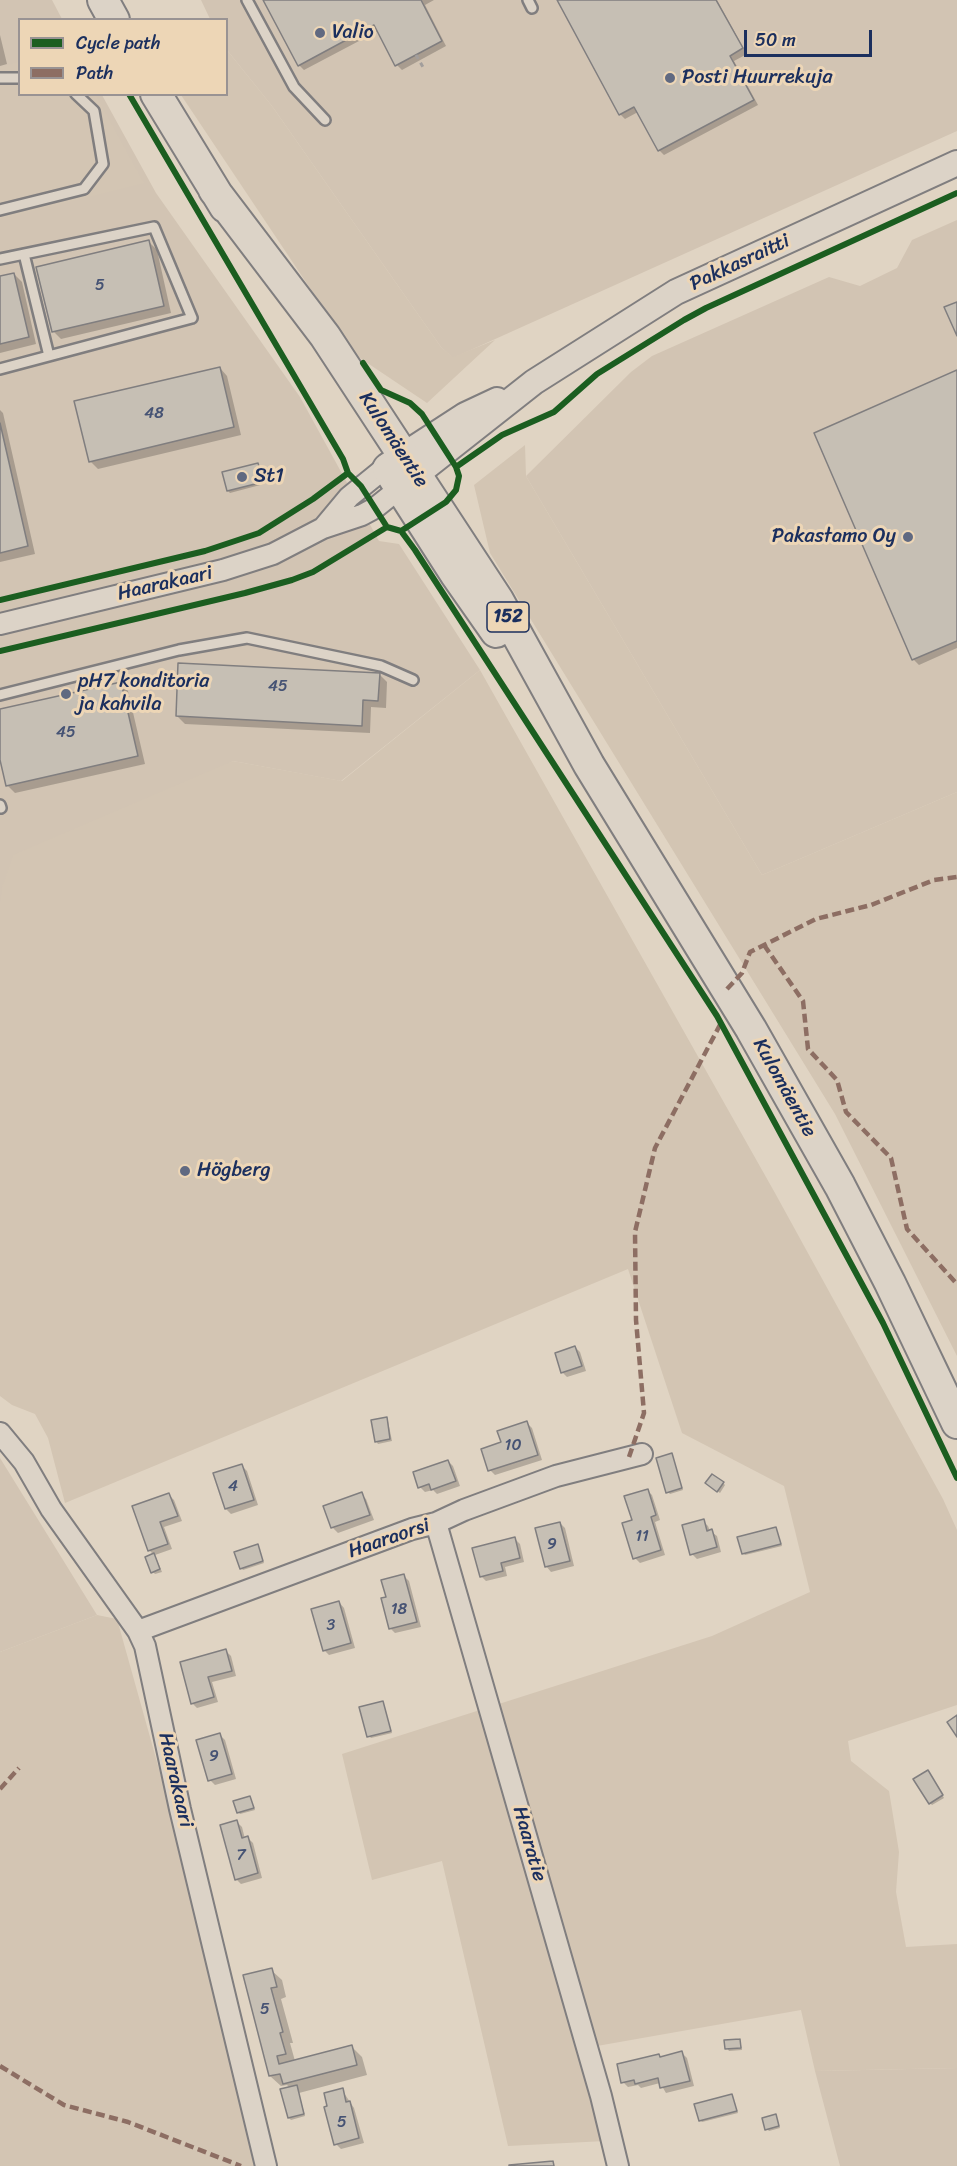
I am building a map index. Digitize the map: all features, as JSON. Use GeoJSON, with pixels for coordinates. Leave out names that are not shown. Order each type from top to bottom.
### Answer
{"type":"FeatureCollection","features":[{"type":"Feature","properties":{"kind":"main road"},"geometry":{"type":"LineString","coordinates":[[103,0],[113,18]]}},
{"type":"Feature","properties":{"kind":"main road","name":"Kulomäentie"},"geometry":{"type":"LineString","coordinates":[[157,96],[309,349],[498,600],[589,765],[751,1029],[840,1186],[890,1283],[957,1423]]}},
{"type":"Feature","properties":{"kind":"street","name":"Pakkasraitti"},"geometry":{"type":"LineString","coordinates":[[401,471],[534,382],[676,292],[957,163]]}},
{"type":"Feature","properties":{"kind":"street","name":"Haarakaari"},"geometry":{"type":"LineString","coordinates":[[0,624],[223,570],[273,554],[324,528],[349,497],[401,471]]}},
{"type":"Feature","properties":{"kind":"street","name":"Haarakaari"},"geometry":{"type":"LineString","coordinates":[[0,1433],[15,1449],[51,1509],[138,1630],[145,1646],[180,1809],[266,2166]]}},
{"type":"Feature","properties":{"kind":"street","name":"Haaraorsi"},"geometry":{"type":"LineString","coordinates":[[138,1630],[556,1476],[642,1454]]}},
{"type":"Feature","properties":{"kind":"street","name":"Haaratie"},"geometry":{"type":"LineString","coordinates":[[435,1522],[601,2096],[618,2166]]}},
{"type":"Feature","properties":{"kind":"lane"},"geometry":{"type":"LineString","coordinates":[[247,0],[294,87],[325,120]]}},
{"type":"Feature","properties":{"kind":"lane"},"geometry":{"type":"LineString","coordinates":[[0,78],[18,78]]}},
{"type":"Feature","properties":{"kind":"lane"},"geometry":{"type":"LineString","coordinates":[[0,210],[84,189],[103,164],[94,111],[78,96]]}},
{"type":"Feature","properties":{"kind":"lane"},"geometry":{"type":"LineString","coordinates":[[0,259],[154,227],[192,318],[0,369]]}},
{"type":"Feature","properties":{"kind":"lane"},"geometry":{"type":"LineString","coordinates":[[24,254],[49,356]]}},
{"type":"Feature","properties":{"kind":"lane"},"geometry":{"type":"LineString","coordinates":[[0,695],[178,650],[247,638],[381,666],[413,680]]}},
{"type":"Feature","properties":{"kind":"path"},"geometry":{"type":"LineString","coordinates":[[416,55],[423,67]]}},
{"type":"Feature","properties":{"kind":"shaded area"},"geometry":{"type":"Polygon","coordinates":[[[0,0],[52,0],[61,18],[18,18],[18,96],[103,96],[156,193],[300,397],[379,541],[399,544],[480,670],[341,781],[233,761],[0,902],[0,0]]]}},
{"type":"Feature","properties":{"kind":"shaded area"},"geometry":{"type":"Polygon","coordinates":[[[201,0],[957,0],[957,131],[453,358],[441,347],[272,106],[228,51],[228,18],[210,18],[201,0]]]}},
{"type":"Feature","properties":{"kind":"shaded area"},"geometry":{"type":"Polygon","coordinates":[[[228,51],[272,106],[441,347],[453,357],[495,340],[427,403],[354,354],[182,96],[228,96],[228,51]]]}},
{"type":"Feature","properties":{"kind":"shaded area"},"geometry":{"type":"Polygon","coordinates":[[[18,62],[18,96],[97,96],[144,183],[0,219],[0,67],[18,62]]]}},
{"type":"Feature","properties":{"kind":"shaded area"},"geometry":{"type":"Polygon","coordinates":[[[957,220],[957,792],[762,875],[526,476],[631,372],[652,356],[829,277],[860,286],[897,268],[912,240],[957,220]]]}},
{"type":"Feature","properties":{"kind":"shaded area"},"geometry":{"type":"Polygon","coordinates":[[[525,445],[526,476],[762,875],[957,792],[957,1356],[835,1114],[490,553],[474,485],[525,445]]]}},
{"type":"Feature","properties":{"kind":"shaded area"},"geometry":{"type":"Polygon","coordinates":[[[480,670],[775,1193],[943,1499],[957,1530],[957,1705],[848,1741],[851,1761],[889,1791],[899,1852],[896,1892],[906,1947],[957,1944],[957,2068],[815,2071],[801,2010],[580,2049],[605,2141],[508,2146],[442,1861],[372,1880],[342,1754],[712,1636],[810,1592],[784,1486],[682,1433],[628,1269],[65,1503],[48,1438],[35,1414],[12,1405],[0,1396],[0,902],[2,887],[13,855],[233,761],[342,781],[480,670]]]}},
{"type":"Feature","properties":{"kind":"shaded area"},"geometry":{"type":"Polygon","coordinates":[[[0,1458],[97,1615],[0,1652],[0,1458]]]}},
{"type":"Feature","properties":{"kind":"shaded area"},"geometry":{"type":"Polygon","coordinates":[[[97,1615],[117,1619],[270,2166],[0,2166],[0,1652],[97,1615]]]}},
{"type":"Feature","properties":{"kind":"shaded area"},"geometry":{"type":"Polygon","coordinates":[[[957,2068],[957,2166],[840,2166],[815,2071],[957,2068]]]}},
{"type":"Feature","properties":{"kind":"building","name":"Valio"},"geometry":{"type":"Polygon","coordinates":[[[263,0],[421,0],[442,41],[395,66],[374,25],[298,66],[263,0]]]}},
{"type":"Feature","properties":{"kind":"building","name":"Posti Huurrekuja"},"geometry":{"type":"Polygon","coordinates":[[[557,0],[716,0],[743,48],[730,56],[754,100],[658,151],[634,107],[619,115],[557,0]]]}},
{"type":"Feature","properties":{"kind":"building"},"geometry":{"type":"Polygon","coordinates":[[[149,240],[164,306],[52,332],[36,267],[149,240]]]}},
{"type":"Feature","properties":{"kind":"building"},"geometry":{"type":"Polygon","coordinates":[[[14,273],[29,337],[0,344],[0,276],[14,273]]]}},
{"type":"Feature","properties":{"kind":"building"},"geometry":{"type":"Polygon","coordinates":[[[957,302],[957,336],[944,307],[957,302]]]}},
{"type":"Feature","properties":{"kind":"building"},"geometry":{"type":"Polygon","coordinates":[[[220,367],[234,427],[89,462],[74,401],[220,367]]]}},
{"type":"Feature","properties":{"kind":"building","name":"Pakastamo Oy"},"geometry":{"type":"Polygon","coordinates":[[[957,370],[957,641],[912,660],[814,433],[957,370]]]}},
{"type":"Feature","properties":{"kind":"building"},"geometry":{"type":"Polygon","coordinates":[[[0,423],[28,546],[0,553],[0,423]]]}},
{"type":"Feature","properties":{"kind":"building"},"geometry":{"type":"Polygon","coordinates":[[[258,463],[263,482],[227,491],[222,472],[258,463]]]}},
{"type":"Feature","properties":{"kind":"building"},"geometry":{"type":"Polygon","coordinates":[[[178,663],[380,673],[378,701],[363,700],[362,726],[176,716],[178,663]]]}},
{"type":"Feature","properties":{"kind":"building"},"geometry":{"type":"Polygon","coordinates":[[[121,682],[138,756],[6,786],[0,760],[0,709],[121,682]]]}},
{"type":"Feature","properties":{"kind":"building"},"geometry":{"type":"Polygon","coordinates":[[[575,1346],[582,1366],[561,1373],[555,1353],[575,1346]]]}},
{"type":"Feature","properties":{"kind":"building"},"geometry":{"type":"Polygon","coordinates":[[[387,1417],[390,1439],[375,1442],[371,1420],[387,1417]]]}},
{"type":"Feature","properties":{"kind":"building"},"geometry":{"type":"Polygon","coordinates":[[[527,1421],[538,1455],[488,1471],[481,1449],[501,1442],[497,1431],[527,1421]]]}},
{"type":"Feature","properties":{"kind":"building"},"geometry":{"type":"Polygon","coordinates":[[[672,1453],[682,1488],[666,1493],[656,1458],[672,1453]]]}},
{"type":"Feature","properties":{"kind":"building"},"geometry":{"type":"Polygon","coordinates":[[[448,1460],[456,1481],[431,1490],[429,1484],[418,1488],[413,1472],[448,1460]]]}},
{"type":"Feature","properties":{"kind":"building"},"geometry":{"type":"Polygon","coordinates":[[[242,1464],[254,1500],[225,1509],[213,1473],[242,1464]]]}},
{"type":"Feature","properties":{"kind":"building"},"geometry":{"type":"Polygon","coordinates":[[[712,1474],[724,1482],[717,1492],[705,1483],[712,1474]]]}},
{"type":"Feature","properties":{"kind":"building"},"geometry":{"type":"Polygon","coordinates":[[[648,1489],[656,1515],[651,1517],[661,1550],[633,1559],[622,1523],[632,1520],[624,1496],[648,1489]]]}},
{"type":"Feature","properties":{"kind":"building"},"geometry":{"type":"Polygon","coordinates":[[[362,1492],[370,1515],[331,1528],[323,1506],[362,1492]]]}},
{"type":"Feature","properties":{"kind":"building"},"geometry":{"type":"Polygon","coordinates":[[[169,1493],[178,1516],[160,1522],[168,1544],[148,1551],[132,1506],[169,1493]]]}},
{"type":"Feature","properties":{"kind":"building"},"geometry":{"type":"Polygon","coordinates":[[[704,1519],[707,1531],[712,1529],[717,1547],[690,1555],[682,1525],[704,1519]]]}},
{"type":"Feature","properties":{"kind":"building"},"geometry":{"type":"Polygon","coordinates":[[[560,1522],[570,1561],[545,1567],[535,1528],[560,1522]]]}},
{"type":"Feature","properties":{"kind":"building"},"geometry":{"type":"Polygon","coordinates":[[[776,1527],[781,1544],[742,1554],[737,1537],[776,1527]]]}},
{"type":"Feature","properties":{"kind":"building"},"geometry":{"type":"Polygon","coordinates":[[[515,1537],[520,1558],[501,1563],[503,1571],[480,1577],[472,1548],[515,1537]]]}},
{"type":"Feature","properties":{"kind":"building"},"geometry":{"type":"Polygon","coordinates":[[[258,1544],[263,1561],[240,1569],[234,1552],[258,1544]]]}},
{"type":"Feature","properties":{"kind":"building"},"geometry":{"type":"Polygon","coordinates":[[[154,1553],[160,1569],[151,1573],[145,1557],[154,1553]]]}},
{"type":"Feature","properties":{"kind":"building"},"geometry":{"type":"Polygon","coordinates":[[[404,1574],[417,1622],[389,1629],[381,1598],[386,1597],[381,1580],[404,1574]]]}},
{"type":"Feature","properties":{"kind":"building"},"geometry":{"type":"Polygon","coordinates":[[[339,1601],[351,1643],[323,1651],[311,1609],[339,1601]]]}},
{"type":"Feature","properties":{"kind":"building"},"geometry":{"type":"Polygon","coordinates":[[[226,1649],[232,1671],[208,1677],[214,1697],[191,1704],[180,1662],[226,1649]]]}},
{"type":"Feature","properties":{"kind":"building"},"geometry":{"type":"Polygon","coordinates":[[[383,1701],[391,1731],[367,1737],[359,1707],[383,1701]]]}},
{"type":"Feature","properties":{"kind":"building"},"geometry":{"type":"Polygon","coordinates":[[[957,1715],[957,1737],[947,1722],[957,1715]]]}},
{"type":"Feature","properties":{"kind":"building"},"geometry":{"type":"Polygon","coordinates":[[[220,1733],[232,1774],[208,1781],[196,1740],[220,1733]]]}},
{"type":"Feature","properties":{"kind":"building"},"geometry":{"type":"Polygon","coordinates":[[[928,1770],[943,1795],[929,1804],[913,1779],[928,1770]]]}},
{"type":"Feature","properties":{"kind":"building"},"geometry":{"type":"Polygon","coordinates":[[[250,1796],[254,1808],[237,1813],[233,1801],[250,1796]]]}},
{"type":"Feature","properties":{"kind":"building"},"geometry":{"type":"Polygon","coordinates":[[[237,1820],[242,1838],[248,1836],[258,1873],[235,1880],[220,1825],[237,1820]]]}},
{"type":"Feature","properties":{"kind":"building"},"geometry":{"type":"Polygon","coordinates":[[[272,1968],[277,1987],[271,1988],[283,2032],[280,2033],[286,2054],[277,2056],[279,2064],[352,2045],[357,2065],[283,2084],[280,2074],[269,2076],[243,1975],[272,1968]]]}},
{"type":"Feature","properties":{"kind":"building"},"geometry":{"type":"Polygon","coordinates":[[[740,2039],[741,2048],[725,2049],[724,2040],[740,2039]]]}},
{"type":"Feature","properties":{"kind":"building"},"geometry":{"type":"Polygon","coordinates":[[[682,2051],[690,2081],[660,2088],[658,2078],[635,2084],[634,2080],[621,2083],[617,2064],[682,2051]]]}},
{"type":"Feature","properties":{"kind":"building"},"geometry":{"type":"Polygon","coordinates":[[[297,2085],[304,2114],[288,2118],[280,2089],[297,2085]]]}},
{"type":"Feature","properties":{"kind":"building"},"geometry":{"type":"Polygon","coordinates":[[[343,2088],[346,2102],[350,2101],[359,2138],[334,2145],[324,2107],[327,2106],[324,2093],[343,2088]]]}},
{"type":"Feature","properties":{"kind":"building"},"geometry":{"type":"Polygon","coordinates":[[[732,2094],[737,2111],[699,2121],[694,2104],[732,2094]]]}},
{"type":"Feature","properties":{"kind":"building"},"geometry":{"type":"Polygon","coordinates":[[[776,2114],[779,2126],[765,2130],[762,2118],[776,2114]]]}},
{"type":"Feature","properties":{"kind":"building"},"geometry":{"type":"Polygon","coordinates":[[[553,2161],[554,2166],[509,2166],[509,2165],[553,2161]]]}},
{"type":"Feature","properties":{"kind":"marked path"},"geometry":{"type":"LineString","coordinates":[[727,989],[742,973],[750,952],[816,919],[871,905],[934,880],[957,877]]}},
{"type":"Feature","properties":{"kind":"marked path"},"geometry":{"type":"LineString","coordinates":[[764,945],[803,1001],[808,1049],[837,1080],[846,1112],[891,1158],[907,1229],[957,1284]]}},
{"type":"Feature","properties":{"kind":"marked path"},"geometry":{"type":"LineString","coordinates":[[629,1457],[644,1413],[636,1320],[635,1232],[655,1148],[721,1023]]}},
{"type":"Feature","properties":{"kind":"marked path"},"geometry":{"type":"LineString","coordinates":[[0,1789],[19,1768]]}},
{"type":"Feature","properties":{"kind":"marked path"},"geometry":{"type":"LineString","coordinates":[[0,2066],[64,2105],[128,2122],[241,2166]]}},
{"type":"Feature","properties":{"kind":"cycle path"},"geometry":{"type":"LineString","coordinates":[[130,96],[343,459],[348,473],[361,486],[387,527],[401,531],[415,550],[717,1016],[883,1323],[957,1478]]}},
{"type":"Feature","properties":{"kind":"cycle path"},"geometry":{"type":"LineString","coordinates":[[363,363],[381,390],[410,403],[422,414],[456,467],[502,435],[554,412],[597,374],[684,320],[957,193]]}},
{"type":"Feature","properties":{"kind":"cycle path"},"geometry":{"type":"LineString","coordinates":[[401,531],[446,502],[456,490],[459,476],[456,467]]}},
{"type":"Feature","properties":{"kind":"cycle path"},"geometry":{"type":"LineString","coordinates":[[0,600],[205,551],[259,533],[313,499],[348,473]]}},
{"type":"Feature","properties":{"kind":"cycle path"},"geometry":{"type":"LineString","coordinates":[[0,651],[292,580],[313,572],[387,527]]}},
{"type":"Feature","properties":{"kind":"place","name":"Valio"},"geometry":{"type":"Point","coordinates":[320,33]}},
{"type":"Feature","properties":{"kind":"place","name":"Posti Huurrekuja"},"geometry":{"type":"Point","coordinates":[670,78]}},
{"type":"Feature","properties":{"kind":"place","name":"St1"},"geometry":{"type":"Point","coordinates":[242,477]}},
{"type":"Feature","properties":{"kind":"place","name":"Pakastamo Oy"},"geometry":{"type":"Point","coordinates":[908,537]}},
{"type":"Feature","properties":{"kind":"place","name":"pH7 konditoria ja kahvila"},"geometry":{"type":"Point","coordinates":[66,694]}},
{"type":"Feature","properties":{"kind":"place","name":"Högberg"},"geometry":{"type":"Point","coordinates":[185,1171]}}]}
